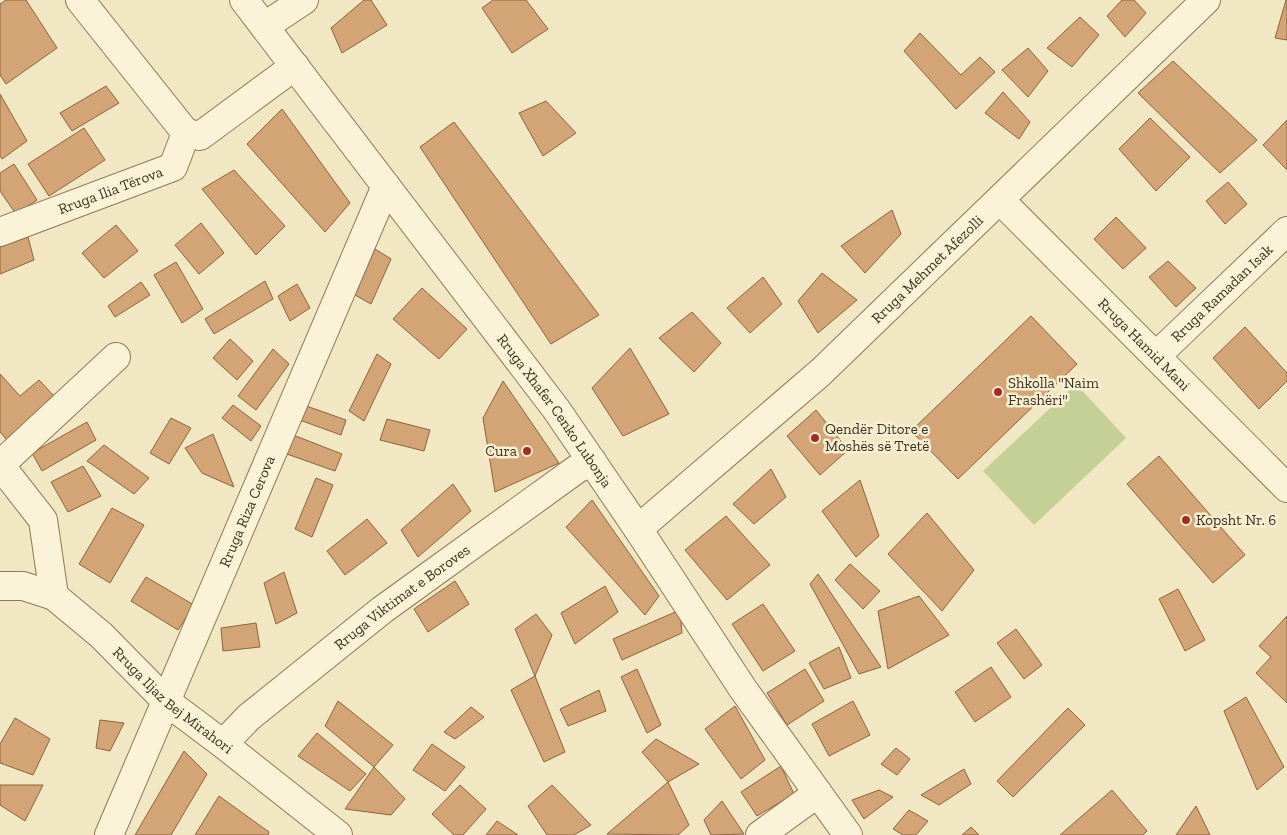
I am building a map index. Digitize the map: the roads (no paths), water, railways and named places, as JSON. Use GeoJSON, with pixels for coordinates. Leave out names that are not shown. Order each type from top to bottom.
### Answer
{"type":"FeatureCollection","features":[{"type":"Feature","properties":{"kind":"street"},"geometry":{"type":"LineString","coordinates":[[80,0],[186,133],[200,136],[296,66]]}},
{"type":"Feature","properties":{"kind":"street","name":"Rruga Xhafer Cenko Lubonja"},"geometry":{"type":"LineString","coordinates":[[244,0],[556,409],[638,529],[743,690],[848,835]]}},
{"type":"Feature","properties":{"kind":"street"},"geometry":{"type":"LineString","coordinates":[[265,26],[304,0]]}},
{"type":"Feature","properties":{"kind":"street","name":"Rruga Mehmet Afezolli"},"geometry":{"type":"LineString","coordinates":[[638,529],[821,372],[1206,0]]}},
{"type":"Feature","properties":{"kind":"street","name":"Rruga Ilia Tërova"},"geometry":{"type":"LineString","coordinates":[[0,232],[173,167],[186,133]]}},
{"type":"Feature","properties":{"kind":"street","name":"Rruga Riza Cerova"},"geometry":{"type":"LineString","coordinates":[[109,835],[386,186]]}},
{"type":"Feature","properties":{"kind":"street","name":"Rruga Hamid Mani"},"geometry":{"type":"LineString","coordinates":[[1000,200],[1287,488]]}},
{"type":"Feature","properties":{"kind":"street","name":"Rruga Ramadan Isak"},"geometry":{"type":"LineString","coordinates":[[1156,356],[1287,230]]}},
{"type":"Feature","properties":{"kind":"street"},"geometry":{"type":"LineString","coordinates":[[54,596],[43,520],[0,465],[116,357]]}},
{"type":"Feature","properties":{"kind":"street","name":"Rruga Viktimat e Boroves"},"geometry":{"type":"LineString","coordinates":[[223,744],[248,717],[382,610],[577,469],[592,462]]}},
{"type":"Feature","properties":{"kind":"street","name":"Rruga Iljaz Bej Mirahori"},"geometry":{"type":"LineString","coordinates":[[0,586],[23,586],[54,596],[101,635],[167,702],[338,835]]}},
{"type":"Feature","properties":{"kind":"street"},"geometry":{"type":"LineString","coordinates":[[760,835],[818,793]]}},
{"type":"Feature","properties":{"kind":"place","name":"Shkolla \"Naim Frashëri\""},"geometry":{"type":"Point","coordinates":[998,392]}},
{"type":"Feature","properties":{"kind":"place","name":"Qendër Ditore e Moshës së Tretë"},"geometry":{"type":"Point","coordinates":[815,438]}},
{"type":"Feature","properties":{"kind":"place","name":"Cura"},"geometry":{"type":"Point","coordinates":[527,451]}},
{"type":"Feature","properties":{"kind":"place","name":"Kopsht Nr. 6"},"geometry":{"type":"Point","coordinates":[1186,520]}}]}
